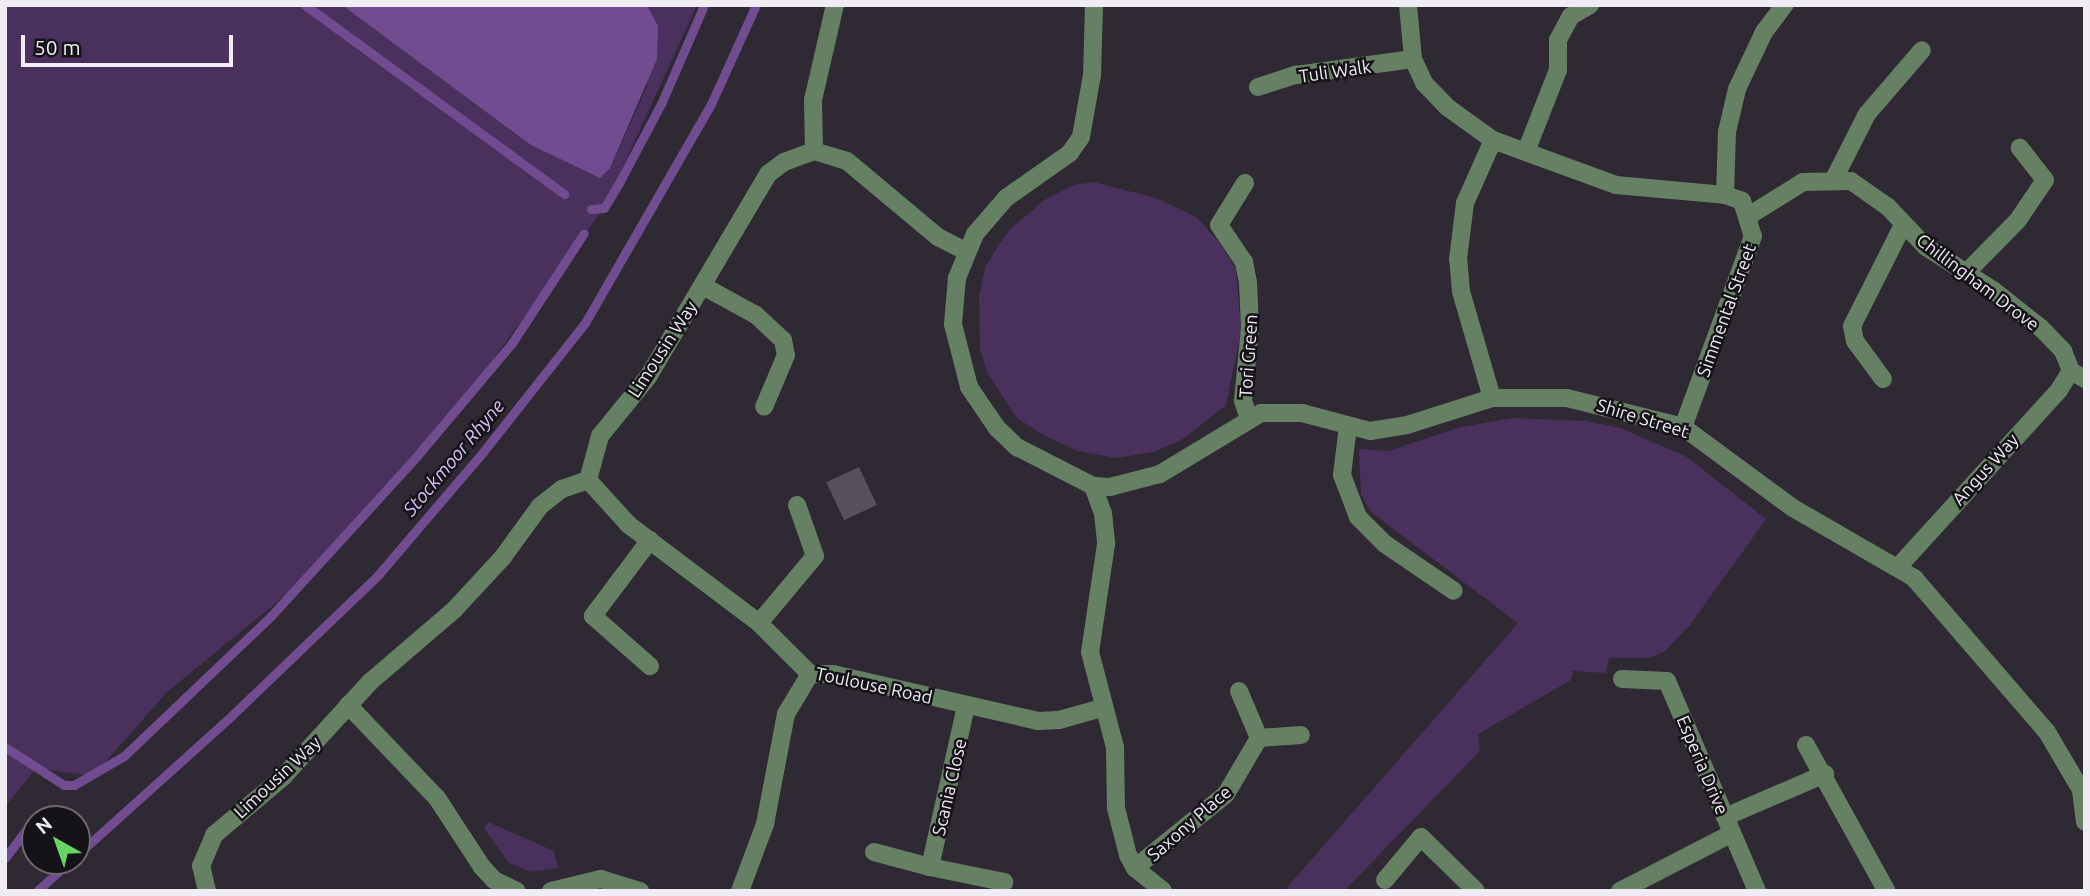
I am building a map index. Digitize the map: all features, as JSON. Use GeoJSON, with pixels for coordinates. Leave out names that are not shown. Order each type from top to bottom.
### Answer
{"type":"FeatureCollection","features":[{"type":"Feature","properties":{"kind":"street"},"geometry":{"type":"LineString","coordinates":[[835,5],[813,100],[814,151],[862,169],[938,237],[964,250]]}},
{"type":"Feature","properties":{"kind":"street"},"geometry":{"type":"LineString","coordinates":[[1094,5],[1092,75],[1081,137],[1070,153],[1006,198],[964,250],[953,324],[969,387],[997,428],[1017,447],[1093,486],[1103,513],[1106,544],[1090,652],[1102,708],[1115,747],[1122,839],[1135,868],[1162,890]]}},
{"type":"Feature","properties":{"kind":"street"},"geometry":{"type":"LineString","coordinates":[[1408,5],[1412,59],[1424,83],[1447,107],[1493,140],[1527,149],[1616,185],[1725,195],[1742,201],[1750,215]]}},
{"type":"Feature","properties":{"kind":"street"},"geometry":{"type":"LineString","coordinates":[[1527,149],[1558,70],[1558,40],[1572,16],[1590,5]]}},
{"type":"Feature","properties":{"kind":"street"},"geometry":{"type":"LineString","coordinates":[[1725,195],[1727,132],[1737,89],[1764,32],[1784,5]]}},
{"type":"Feature","properties":{"kind":"street"},"geometry":{"type":"LineString","coordinates":[[1834,179],[1867,114],[1922,50]]}},
{"type":"Feature","properties":{"kind":"street","name":"Tuli Walk"},"geometry":{"type":"LineString","coordinates":[[1258,87],[1296,75],[1412,59]]}},
{"type":"Feature","properties":{"kind":"street"},"geometry":{"type":"LineString","coordinates":[[1492,398],[1461,291],[1458,260],[1465,203],[1493,140]]}},
{"type":"Feature","properties":{"kind":"street"},"geometry":{"type":"LineString","coordinates":[[1966,273],[2018,220],[2045,180],[2020,148]]}},
{"type":"Feature","properties":{"kind":"street","name":"Limousin Way"},"geometry":{"type":"LineString","coordinates":[[207,891],[201,866],[214,835],[283,777],[348,705],[454,610],[503,557],[540,506],[562,489],[588,480],[600,436],[642,386],[768,174],[784,162],[814,151]]}},
{"type":"Feature","properties":{"kind":"street","name":"Chillingham Drove"},"geometry":{"type":"LineString","coordinates":[[1750,215],[1788,188],[1834,179],[1851,181],[1870,192],[1926,247],[2041,328],[2063,351],[2078,375]]}},
{"type":"Feature","properties":{"kind":"street","name":"Tori Green"},"geometry":{"type":"LineString","coordinates":[[1245,183],[1219,225],[1244,262],[1248,282],[1251,327],[1243,401],[1249,418]]}},
{"type":"Feature","properties":{"kind":"street","name":"Simmental Street"},"geometry":{"type":"LineString","coordinates":[[1683,427],[1753,236],[1750,215]]}},
{"type":"Feature","properties":{"kind":"street"},"geometry":{"type":"LineString","coordinates":[[1883,379],[1855,341],[1852,326],[1903,225]]}},
{"type":"Feature","properties":{"kind":"street"},"geometry":{"type":"LineString","coordinates":[[703,286],[756,315],[783,340],[786,355],[764,407]]}},
{"type":"Feature","properties":{"kind":"street","name":"Angus Way"},"geometry":{"type":"LineString","coordinates":[[1899,566],[2059,390],[2078,375]]}},
{"type":"Feature","properties":{"kind":"street","name":"Shire Street"},"geometry":{"type":"LineString","coordinates":[[1093,486],[1110,487],[1160,474],[1183,463],[1249,418],[1281,411],[1348,426],[1388,430],[1492,398],[1597,402],[1683,427],[1793,508],[1899,566],[2033,712],[2083,790],[2085,822]]}},
{"type":"Feature","properties":{"kind":"street"},"geometry":{"type":"LineString","coordinates":[[1348,426],[1342,475],[1358,517],[1385,544],[1454,591]]}},
{"type":"Feature","properties":{"kind":"street","name":"Toulouse Road"},"geometry":{"type":"LineString","coordinates":[[588,480],[596,494],[650,540],[759,623],[810,674],[833,674],[1038,721],[1059,720],[1102,708]]}},
{"type":"Feature","properties":{"kind":"street"},"geometry":{"type":"LineString","coordinates":[[759,623],[815,556],[796,505]]}},
{"type":"Feature","properties":{"kind":"street"},"geometry":{"type":"LineString","coordinates":[[650,540],[593,616],[650,666]]}},
{"type":"Feature","properties":{"kind":"street"},"geometry":{"type":"LineString","coordinates":[[740,891],[765,824],[786,714],[810,674]]}},
{"type":"Feature","properties":{"kind":"street","name":"Esperia Drive"},"geometry":{"type":"LineString","coordinates":[[1622,679],[1667,681],[1731,834],[1758,891]]}},
{"type":"Feature","properties":{"kind":"street"},"geometry":{"type":"LineString","coordinates":[[1239,691],[1259,738],[1301,735]]}},
{"type":"Feature","properties":{"kind":"street"},"geometry":{"type":"LineString","coordinates":[[348,705],[437,798],[481,867],[494,880],[517,891]]}},
{"type":"Feature","properties":{"kind":"street","name":"Scania Close"},"geometry":{"type":"LineString","coordinates":[[930,867],[966,706]]}},
{"type":"Feature","properties":{"kind":"street","name":"Saxony Place"},"geometry":{"type":"LineString","coordinates":[[1135,868],[1226,794],[1259,738]]}},
{"type":"Feature","properties":{"kind":"street"},"geometry":{"type":"LineString","coordinates":[[1806,745],[1825,774],[1886,890]]}},
{"type":"Feature","properties":{"kind":"street"},"geometry":{"type":"LineString","coordinates":[[1725,817],[1825,774]]}},
{"type":"Feature","properties":{"kind":"street"},"geometry":{"type":"LineString","coordinates":[[1620,891],[1674,859],[1731,834]]}},
{"type":"Feature","properties":{"kind":"street"},"geometry":{"type":"LineString","coordinates":[[1385,880],[1421,837],[1476,891]]}},
{"type":"Feature","properties":{"kind":"street"},"geometry":{"type":"LineString","coordinates":[[874,852],[1004,882]]}},
{"type":"Feature","properties":{"kind":"street"},"geometry":{"type":"LineString","coordinates":[[551,891],[601,879],[640,891]]}},
{"type":"Feature","properties":{"kind":"shaded area"},"geometry":{"type":"Polygon","coordinates":[[[5,5],[342,5],[484,109],[610,168],[646,89],[658,26],[647,5],[697,5],[604,208],[448,421],[309,576],[167,692],[93,776],[36,768],[5,807],[5,746],[17,753],[5,744],[5,5]]]}},
{"type":"Feature","properties":{"kind":"shaded area"},"geometry":{"type":"Polygon","coordinates":[[[342,5],[647,5],[658,26],[657,59],[610,168],[600,178],[531,145],[342,5]]]}},
{"type":"Feature","properties":{"kind":"shaded area"},"geometry":{"type":"Polygon","coordinates":[[[1093,182],[1156,198],[1196,217],[1218,241],[1236,269],[1241,331],[1226,405],[1183,439],[1154,452],[1116,458],[1078,451],[1043,435],[1016,417],[987,372],[980,349],[979,297],[985,268],[998,246],[1010,229],[1043,201],[1073,185],[1093,182]]]}},
{"type":"Feature","properties":{"kind":"shaded area"},"geometry":{"type":"Polygon","coordinates":[[[1513,418],[1585,421],[1620,428],[1687,457],[1766,519],[1690,625],[1664,652],[1648,658],[1609,658],[1606,673],[1573,671],[1571,680],[1478,734],[1480,751],[1344,891],[1284,891],[1518,623],[1371,512],[1361,494],[1359,449],[1388,451],[1461,427],[1513,418]]]}},
{"type":"Feature","properties":{"kind":"shaded area"},"geometry":{"type":"Polygon","coordinates":[[[488,822],[554,851],[558,868],[531,872],[509,863],[484,828],[488,822]]]}},
{"type":"Feature","properties":{"kind":"building"},"geometry":{"type":"Polygon","coordinates":[[[859,467],[877,505],[844,520],[826,482],[859,467]]]}},
{"type":"Feature","properties":{"kind":"waterway"},"geometry":{"type":"LineString","coordinates":[[305,5],[564,194]]}},
{"type":"Feature","properties":{"kind":"waterway"},"geometry":{"type":"LineString","coordinates":[[591,209],[604,208],[620,181],[661,104],[704,5]]}},
{"type":"Feature","properties":{"kind":"waterway","name":"Stockmoor Rhyne"},"geometry":{"type":"LineString","coordinates":[[91,842],[226,721],[378,575],[483,452],[585,323],[711,104],[756,5]]}},
{"type":"Feature","properties":{"kind":"waterway"},"geometry":{"type":"LineString","coordinates":[[5,747],[64,785],[74,785],[124,756],[271,616],[416,457],[512,343],[584,233]]}},
{"type":"Feature","properties":{"kind":"waterway"},"geometry":{"type":"LineString","coordinates":[[5,858],[21,837]]}},
{"type":"Feature","properties":{"kind":"waterway","name":"Stockmoor Rhyne"},"geometry":{"type":"LineString","coordinates":[[37,891],[55,875]]}}]}
